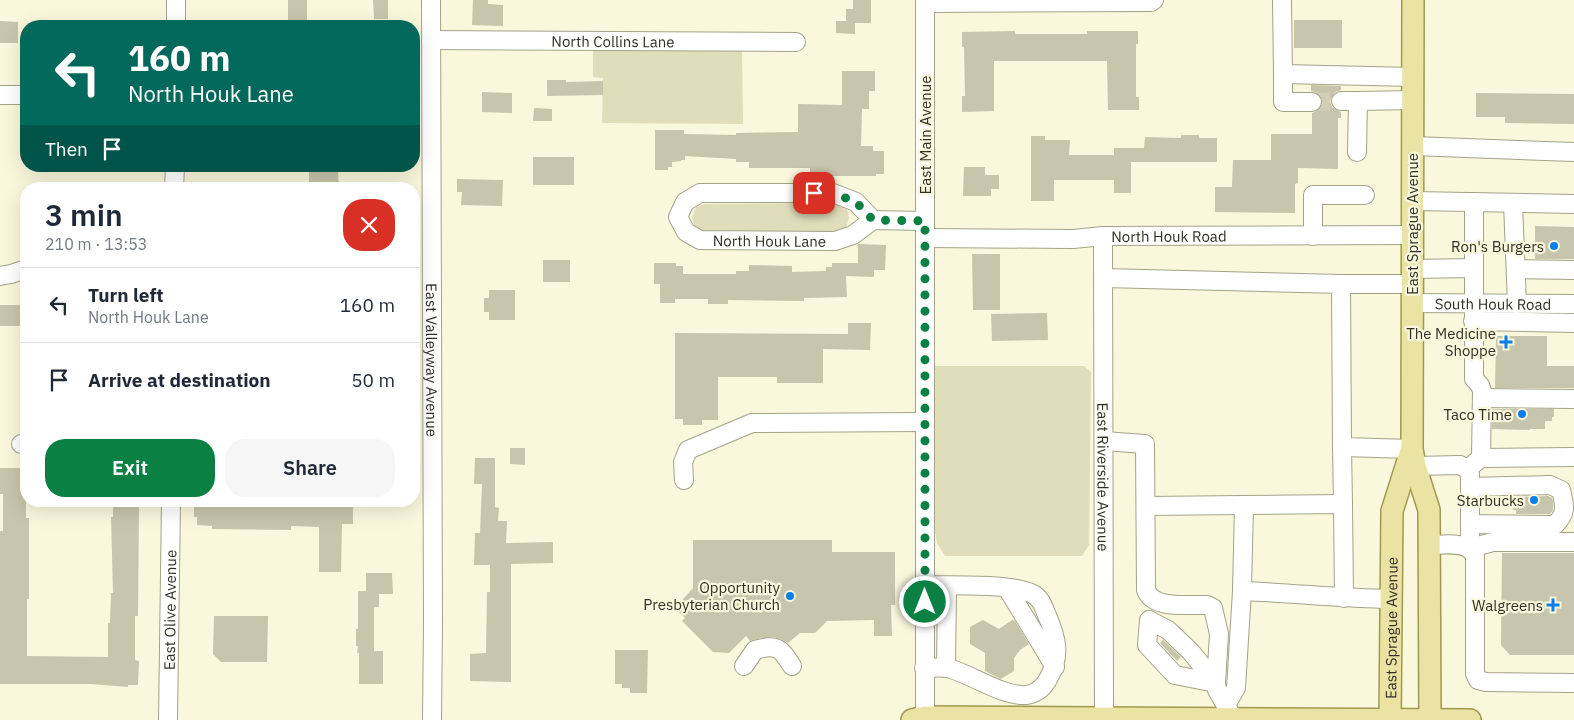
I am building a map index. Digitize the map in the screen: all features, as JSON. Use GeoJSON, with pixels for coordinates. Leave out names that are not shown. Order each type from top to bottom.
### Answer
{"type":"FeatureCollection","features":[{"type":"Feature","properties":{"kind":"main road","name":"East Sprague Avenue"},"geometry":{"type":"LineString","coordinates":[[1413,0],[1413,457],[1429,510],[1430,720]]}},
{"type":"Feature","properties":{"kind":"main road","name":"East Sprague Avenue"},"geometry":{"type":"LineString","coordinates":[[1390,719],[1392,511],[1413,457]]}},
{"type":"Feature","properties":{"kind":"main road"},"geometry":{"type":"LineString","coordinates":[[921,719],[1104,718],[1229,711],[1390,719],[1470,720]]}},
{"type":"Feature","properties":{"kind":"street"},"geometry":{"type":"LineString","coordinates":[[176,0],[176,20]]}},
{"type":"Feature","properties":{"kind":"street","name":"East Valleyway Avenue"},"geometry":{"type":"LineString","coordinates":[[431,0],[432,720]]}},
{"type":"Feature","properties":{"kind":"street"},"geometry":{"type":"LineString","coordinates":[[925,2],[1151,2],[1154,0]]}},
{"type":"Feature","properties":{"kind":"street"},"geometry":{"type":"LineString","coordinates":[[1282,0],[1283,102],[1312,102]]}},
{"type":"Feature","properties":{"kind":"street","name":"East Main Avenue"},"geometry":{"type":"LineString","coordinates":[[921,719],[925,585],[925,2]]}},
{"type":"Feature","properties":{"kind":"street","name":"North Collins Lane"},"geometry":{"type":"LineString","coordinates":[[431,40],[796,42]]}},
{"type":"Feature","properties":{"kind":"street"},"geometry":{"type":"LineString","coordinates":[[1283,74],[1413,77]]}},
{"type":"Feature","properties":{"kind":"street"},"geometry":{"type":"LineString","coordinates":[[0,95],[20,95]]}},
{"type":"Feature","properties":{"kind":"street"},"geometry":{"type":"LineString","coordinates":[[1357,152],[1349,101],[1413,100]]}},
{"type":"Feature","properties":{"kind":"street"},"geometry":{"type":"LineString","coordinates":[[1413,146],[1574,152]]}},
{"type":"Feature","properties":{"kind":"street","name":"North Houk Lane"},"geometry":{"type":"LineString","coordinates":[[700,193],[833,193],[856,202],[873,220],[854,235],[835,242],[700,240],[686,232],[678,217],[685,202],[700,193]]}},
{"type":"Feature","properties":{"kind":"street"},"geometry":{"type":"LineString","coordinates":[[1313,236],[1313,195],[1365,195]]}},
{"type":"Feature","properties":{"kind":"street"},"geometry":{"type":"LineString","coordinates":[[1413,201],[1574,204]]}},
{"type":"Feature","properties":{"kind":"street"},"geometry":{"type":"LineString","coordinates":[[1470,548],[1473,471],[1482,398],[1481,387],[1474,379],[1474,202]]}},
{"type":"Feature","properties":{"kind":"street"},"geometry":{"type":"LineString","coordinates":[[1514,203],[1517,304]]}},
{"type":"Feature","properties":{"kind":"street"},"geometry":{"type":"LineString","coordinates":[[873,220],[925,229]]}},
{"type":"Feature","properties":{"kind":"street","name":"North Houk Road"},"geometry":{"type":"LineString","coordinates":[[925,229],[1073,238],[1103,236],[1413,235]]}},
{"type":"Feature","properties":{"kind":"street","name":"East Riverside Avenue"},"geometry":{"type":"LineString","coordinates":[[1103,236],[1104,718]]}},
{"type":"Feature","properties":{"kind":"street"},"geometry":{"type":"LineString","coordinates":[[1104,278],[1412,285],[1474,268]]}},
{"type":"Feature","properties":{"kind":"street"},"geometry":{"type":"LineString","coordinates":[[1516,269],[1574,270]]}},
{"type":"Feature","properties":{"kind":"street"},"geometry":{"type":"LineString","coordinates":[[0,276],[20,271]]}},
{"type":"Feature","properties":{"kind":"street"},"geometry":{"type":"LineString","coordinates":[[1342,284],[1344,598]]}},
{"type":"Feature","properties":{"kind":"street","name":"South Houk Road"},"geometry":{"type":"LineString","coordinates":[[1412,285],[1474,312],[1517,304],[1574,304]]}},
{"type":"Feature","properties":{"kind":"street"},"geometry":{"type":"LineString","coordinates":[[1474,312],[1574,323]]}},
{"type":"Feature","properties":{"kind":"street"},"geometry":{"type":"LineString","coordinates":[[1482,398],[1574,400]]}},
{"type":"Feature","properties":{"kind":"street"},"geometry":{"type":"LineString","coordinates":[[684,480],[683,462],[688,450],[752,423],[925,422]]}},
{"type":"Feature","properties":{"kind":"street"},"geometry":{"type":"LineString","coordinates":[[1104,441],[1145,444],[1146,590],[1148,597],[1159,604],[1207,605],[1213,608],[1219,634],[1217,690],[1229,711]]}},
{"type":"Feature","properties":{"kind":"street"},"geometry":{"type":"LineString","coordinates":[[1342,447],[1413,457],[1550,486],[1561,490],[1565,503],[1563,516],[1555,525],[1470,524]]}},
{"type":"Feature","properties":{"kind":"street"},"geometry":{"type":"LineString","coordinates":[[1473,471],[1574,456]]}},
{"type":"Feature","properties":{"kind":"street"},"geometry":{"type":"LineString","coordinates":[[1146,506],[1343,504]]}},
{"type":"Feature","properties":{"kind":"street"},"geometry":{"type":"LineString","coordinates":[[1229,711],[1236,688],[1242,620],[1244,505]]}},
{"type":"Feature","properties":{"kind":"street","name":"East Olive Avenue"},"geometry":{"type":"LineString","coordinates":[[168,720],[171,507]]}},
{"type":"Feature","properties":{"kind":"street"},"geometry":{"type":"LineString","coordinates":[[1470,548],[1492,542],[1574,542]]}},
{"type":"Feature","properties":{"kind":"street"},"geometry":{"type":"LineString","coordinates":[[1429,545],[1456,544],[1470,548],[1474,552],[1474,674],[1478,680],[1486,682],[1574,684]]}},
{"type":"Feature","properties":{"kind":"street"},"geometry":{"type":"LineString","coordinates":[[924,668],[946,668],[1010,693],[1024,696],[1034,694],[1043,686],[1055,667],[1057,644],[1054,630],[1041,600],[1032,593],[1008,588],[925,585]]}},
{"type":"Feature","properties":{"kind":"street"},"geometry":{"type":"LineString","coordinates":[[946,668],[947,586]]}},
{"type":"Feature","properties":{"kind":"street"},"geometry":{"type":"LineString","coordinates":[[1242,591],[1344,598],[1391,599]]}},
{"type":"Feature","properties":{"kind":"street"},"geometry":{"type":"LineString","coordinates":[[1217,620],[1242,620]]}},
{"type":"Feature","properties":{"kind":"street"},"geometry":{"type":"LineString","coordinates":[[744,666],[755,650],[771,646],[784,652],[792,666]]}},
{"type":"Feature","properties":{"kind":"shaded area"},"geometry":{"type":"Polygon","coordinates":[[[593,50],[742,50],[743,124],[602,123],[603,78],[593,77],[593,50]]]}},
{"type":"Feature","properties":{"kind":"shaded area"},"geometry":{"type":"Polygon","coordinates":[[[837,203],[847,209],[849,218],[846,228],[834,233],[705,232],[695,227],[692,218],[696,207],[705,204],[837,203]]]}},
{"type":"Feature","properties":{"kind":"shaded area"},"geometry":{"type":"Polygon","coordinates":[[[929,366],[1084,366],[1091,372],[1089,545],[1082,556],[945,556],[937,543],[931,508],[929,366]]]}},
{"type":"Feature","properties":{"kind":"building"},"geometry":{"type":"Polygon","coordinates":[[[288,0],[307,0],[307,20],[288,20],[288,0]]]}},
{"type":"Feature","properties":{"kind":"building"},"geometry":{"type":"Polygon","coordinates":[[[373,0],[388,0],[388,19],[374,19],[373,0]]]}},
{"type":"Feature","properties":{"kind":"building"},"geometry":{"type":"Polygon","coordinates":[[[473,0],[488,0],[488,4],[503,5],[503,26],[472,25],[473,0]]]}},
{"type":"Feature","properties":{"kind":"building"},"geometry":{"type":"Polygon","coordinates":[[[853,0],[871,0],[871,23],[855,23],[855,34],[836,33],[836,21],[846,21],[846,9],[853,9],[853,0]]]}},
{"type":"Feature","properties":{"kind":"building"},"geometry":{"type":"Polygon","coordinates":[[[1294,20],[1342,20],[1342,48],[1294,48],[1294,20]]]}},
{"type":"Feature","properties":{"kind":"building"},"geometry":{"type":"Polygon","coordinates":[[[0,21],[18,22],[18,43],[0,43],[0,21]]]}},
{"type":"Feature","properties":{"kind":"building"},"geometry":{"type":"Polygon","coordinates":[[[1015,31],[1015,34],[1087,34],[1087,31],[1138,31],[1138,44],[1136,44],[1136,97],[1139,97],[1139,110],[1108,110],[1107,61],[994,61],[994,111],[962,112],[962,96],[965,96],[962,32],[1015,31]]]}},
{"type":"Feature","properties":{"kind":"building"},"geometry":{"type":"Polygon","coordinates":[[[842,71],[875,71],[875,91],[869,91],[869,109],[862,109],[861,146],[873,146],[873,151],[884,151],[884,174],[876,174],[876,176],[816,176],[816,173],[810,173],[810,168],[749,168],[749,162],[736,162],[736,159],[685,156],[685,160],[672,162],[672,167],[668,167],[668,170],[655,170],[655,130],[684,130],[684,134],[736,135],[736,133],[798,132],[798,104],[842,105],[842,71]]]}},
{"type":"Feature","properties":{"kind":"building"},"geometry":{"type":"Polygon","coordinates":[[[547,80],[566,80],[566,82],[603,81],[603,95],[547,96],[547,80]]]}},
{"type":"Feature","properties":{"kind":"building"},"geometry":{"type":"Polygon","coordinates":[[[1311,85],[1341,86],[1341,90],[1335,92],[1330,101],[1332,107],[1341,112],[1341,118],[1338,118],[1338,169],[1298,168],[1298,183],[1295,184],[1295,213],[1215,212],[1215,187],[1232,187],[1233,160],[1271,160],[1271,134],[1312,134],[1312,113],[1321,108],[1323,102],[1318,93],[1311,91],[1311,85]]]}},
{"type":"Feature","properties":{"kind":"building"},"geometry":{"type":"Polygon","coordinates":[[[482,92],[512,93],[512,113],[482,112],[482,92]]]}},
{"type":"Feature","properties":{"kind":"building"},"geometry":{"type":"Polygon","coordinates":[[[1476,93],[1574,94],[1574,124],[1505,123],[1505,117],[1476,117],[1476,93]]]}},
{"type":"Feature","properties":{"kind":"building"},"geometry":{"type":"Polygon","coordinates":[[[534,108],[552,109],[552,121],[533,121],[534,108]]]}},
{"type":"Feature","properties":{"kind":"building"},"geometry":{"type":"Polygon","coordinates":[[[1181,135],[1217,138],[1217,162],[1131,162],[1131,193],[1114,193],[1114,180],[1054,180],[1054,201],[1031,201],[1031,136],[1045,136],[1045,140],[1070,140],[1069,155],[1114,155],[1114,148],[1144,148],[1145,137],[1181,138],[1181,135]]]}},
{"type":"Feature","properties":{"kind":"building"},"geometry":{"type":"Polygon","coordinates":[[[533,157],[574,157],[574,185],[533,185],[533,157]]]}},
{"type":"Feature","properties":{"kind":"building"},"geometry":{"type":"Polygon","coordinates":[[[964,167],[985,167],[985,175],[999,175],[999,189],[991,189],[991,196],[963,196],[964,167]]]}},
{"type":"Feature","properties":{"kind":"building"},"geometry":{"type":"Polygon","coordinates":[[[309,172],[338,172],[339,182],[309,182],[309,172]]]}},
{"type":"Feature","properties":{"kind":"building"},"geometry":{"type":"Polygon","coordinates":[[[457,179],[503,180],[502,206],[461,205],[462,192],[457,192],[457,179]]]}},
{"type":"Feature","properties":{"kind":"building","name":"Ron's Burgers"},"geometry":{"type":"Polygon","coordinates":[[[1535,226],[1574,227],[1574,259],[1535,259],[1535,226]]]}},
{"type":"Feature","properties":{"kind":"building"},"geometry":{"type":"Polygon","coordinates":[[[858,244],[886,245],[885,270],[874,270],[874,277],[846,276],[847,297],[804,298],[804,301],[728,300],[728,304],[708,304],[708,299],[675,299],[675,303],[660,303],[660,284],[654,284],[654,263],[676,263],[676,266],[683,266],[683,274],[736,274],[736,271],[749,271],[749,265],[792,266],[792,272],[826,271],[826,267],[832,267],[832,263],[858,263],[858,244]]]}},
{"type":"Feature","properties":{"kind":"building"},"geometry":{"type":"Polygon","coordinates":[[[972,254],[1000,254],[1000,310],[973,310],[972,254]]]}},
{"type":"Feature","properties":{"kind":"building"},"geometry":{"type":"Polygon","coordinates":[[[543,260],[570,260],[570,282],[543,282],[543,260]]]}},
{"type":"Feature","properties":{"kind":"building"},"geometry":{"type":"Polygon","coordinates":[[[489,290],[515,290],[515,320],[489,320],[489,312],[484,312],[484,298],[489,298],[489,290]]]}},
{"type":"Feature","properties":{"kind":"building"},"geometry":{"type":"Polygon","coordinates":[[[0,305],[20,305],[20,326],[0,326],[0,305]]]}},
{"type":"Feature","properties":{"kind":"building"},"geometry":{"type":"Polygon","coordinates":[[[1047,313],[1048,340],[992,341],[991,314],[1047,313]]]}},
{"type":"Feature","properties":{"kind":"building"},"geometry":{"type":"Polygon","coordinates":[[[848,323],[871,323],[870,350],[823,349],[823,383],[777,383],[777,377],[718,377],[718,420],[702,420],[702,425],[683,425],[683,419],[675,419],[675,333],[848,334],[848,323]]]}},
{"type":"Feature","properties":{"kind":"building"},"geometry":{"type":"Polygon","coordinates":[[[1496,336],[1547,336],[1547,366],[1574,366],[1574,388],[1495,388],[1496,336]]]}},
{"type":"Feature","properties":{"kind":"building","name":"Taco Time"},"geometry":{"type":"Polygon","coordinates":[[[1492,409],[1554,409],[1554,417],[1552,417],[1552,421],[1545,421],[1545,429],[1492,429],[1492,409]]]}},
{"type":"Feature","properties":{"kind":"building"},"geometry":{"type":"Polygon","coordinates":[[[510,448],[525,448],[525,465],[510,464],[510,448]]]}},
{"type":"Feature","properties":{"kind":"building"},"geometry":{"type":"Polygon","coordinates":[[[475,458],[495,458],[495,507],[499,508],[498,521],[507,521],[506,543],[553,542],[553,563],[511,564],[511,682],[470,681],[470,654],[486,653],[487,592],[490,592],[490,565],[474,565],[475,533],[480,533],[482,484],[474,484],[475,458]]]}},
{"type":"Feature","properties":{"kind":"building"},"geometry":{"type":"Polygon","coordinates":[[[0,468],[20,468],[20,507],[26,507],[26,518],[29,518],[27,656],[108,657],[108,623],[110,623],[111,593],[113,593],[111,517],[113,517],[113,507],[139,507],[138,616],[135,616],[135,660],[139,661],[138,685],[128,685],[128,687],[91,684],[0,684],[0,531],[3,531],[3,494],[0,494],[0,468]]]}},
{"type":"Feature","properties":{"kind":"building"},"geometry":{"type":"Polygon","coordinates":[[[1548,496],[1552,498],[1553,502],[1553,510],[1550,514],[1516,514],[1516,510],[1513,510],[1513,497],[1548,496]]]}},
{"type":"Feature","properties":{"kind":"building"},"geometry":{"type":"Polygon","coordinates":[[[194,507],[353,507],[353,524],[342,524],[341,572],[319,572],[319,527],[291,526],[291,530],[212,529],[212,526],[197,525],[197,517],[194,517],[194,507]]]}},
{"type":"Feature","properties":{"kind":"building","name":"Opportunity Presbyterian Church"},"geometry":{"type":"Polygon","coordinates":[[[693,540],[832,540],[832,552],[895,552],[895,605],[891,605],[892,636],[874,636],[874,620],[827,621],[815,633],[800,633],[788,643],[774,637],[750,641],[746,636],[729,653],[713,652],[682,621],[685,618],[675,608],[693,588],[693,540]]]}},
{"type":"Feature","properties":{"kind":"building","name":"Walgreens"},"geometry":{"type":"Polygon","coordinates":[[[1502,553],[1574,553],[1574,655],[1510,655],[1501,645],[1502,553]]]}},
{"type":"Feature","properties":{"kind":"building"},"geometry":{"type":"Polygon","coordinates":[[[366,573],[392,573],[393,594],[379,594],[379,607],[374,607],[374,651],[383,651],[383,684],[359,684],[359,653],[357,653],[358,646],[356,646],[358,591],[366,591],[366,573]]]}},
{"type":"Feature","properties":{"kind":"building"},"geometry":{"type":"Polygon","coordinates":[[[214,616],[268,616],[267,662],[221,662],[213,654],[214,616]]]}},
{"type":"Feature","properties":{"kind":"building"},"geometry":{"type":"Polygon","coordinates":[[[983,620],[999,629],[1012,620],[1015,621],[1029,644],[1020,650],[1014,658],[1014,671],[1001,679],[985,671],[985,653],[970,644],[970,627],[983,620]]]}},
{"type":"Feature","properties":{"kind":"building"},"geometry":{"type":"Polygon","coordinates":[[[1163,640],[1181,657],[1177,661],[1160,643],[1163,640]]]}},
{"type":"Feature","properties":{"kind":"building"},"geometry":{"type":"Polygon","coordinates":[[[615,650],[648,650],[647,693],[630,693],[630,688],[622,688],[622,684],[615,684],[615,650]]]}},
{"type":"Feature","properties":{"kind":"tunnel"},"geometry":{"type":"LineString","coordinates":[[1312,102],[1341,101]]}},
{"type":"Feature","properties":{"kind":"place","name":"Ron's Burgers"},"geometry":{"type":"Point","coordinates":[1554,246]}},
{"type":"Feature","properties":{"kind":"place","name":"The Medicine Shoppe"},"geometry":{"type":"Point","coordinates":[1506,342]}},
{"type":"Feature","properties":{"kind":"place","name":"Taco Time"},"geometry":{"type":"Point","coordinates":[1522,414]}},
{"type":"Feature","properties":{"kind":"place","name":"Starbucks"},"geometry":{"type":"Point","coordinates":[1534,500]}},
{"type":"Feature","properties":{"kind":"place","name":"Opportunity Presbyterian Church"},"geometry":{"type":"Point","coordinates":[790,596]}},
{"type":"Feature","properties":{"kind":"place","name":"Walgreens"},"geometry":{"type":"Point","coordinates":[1553,605]}},
{"type":"Feature","properties":{"kind":"route"},"geometry":{"type":"LineString","coordinates":[[814,193],[833,193],[856,202],[873,220],[925,221],[925,602]]}}]}
